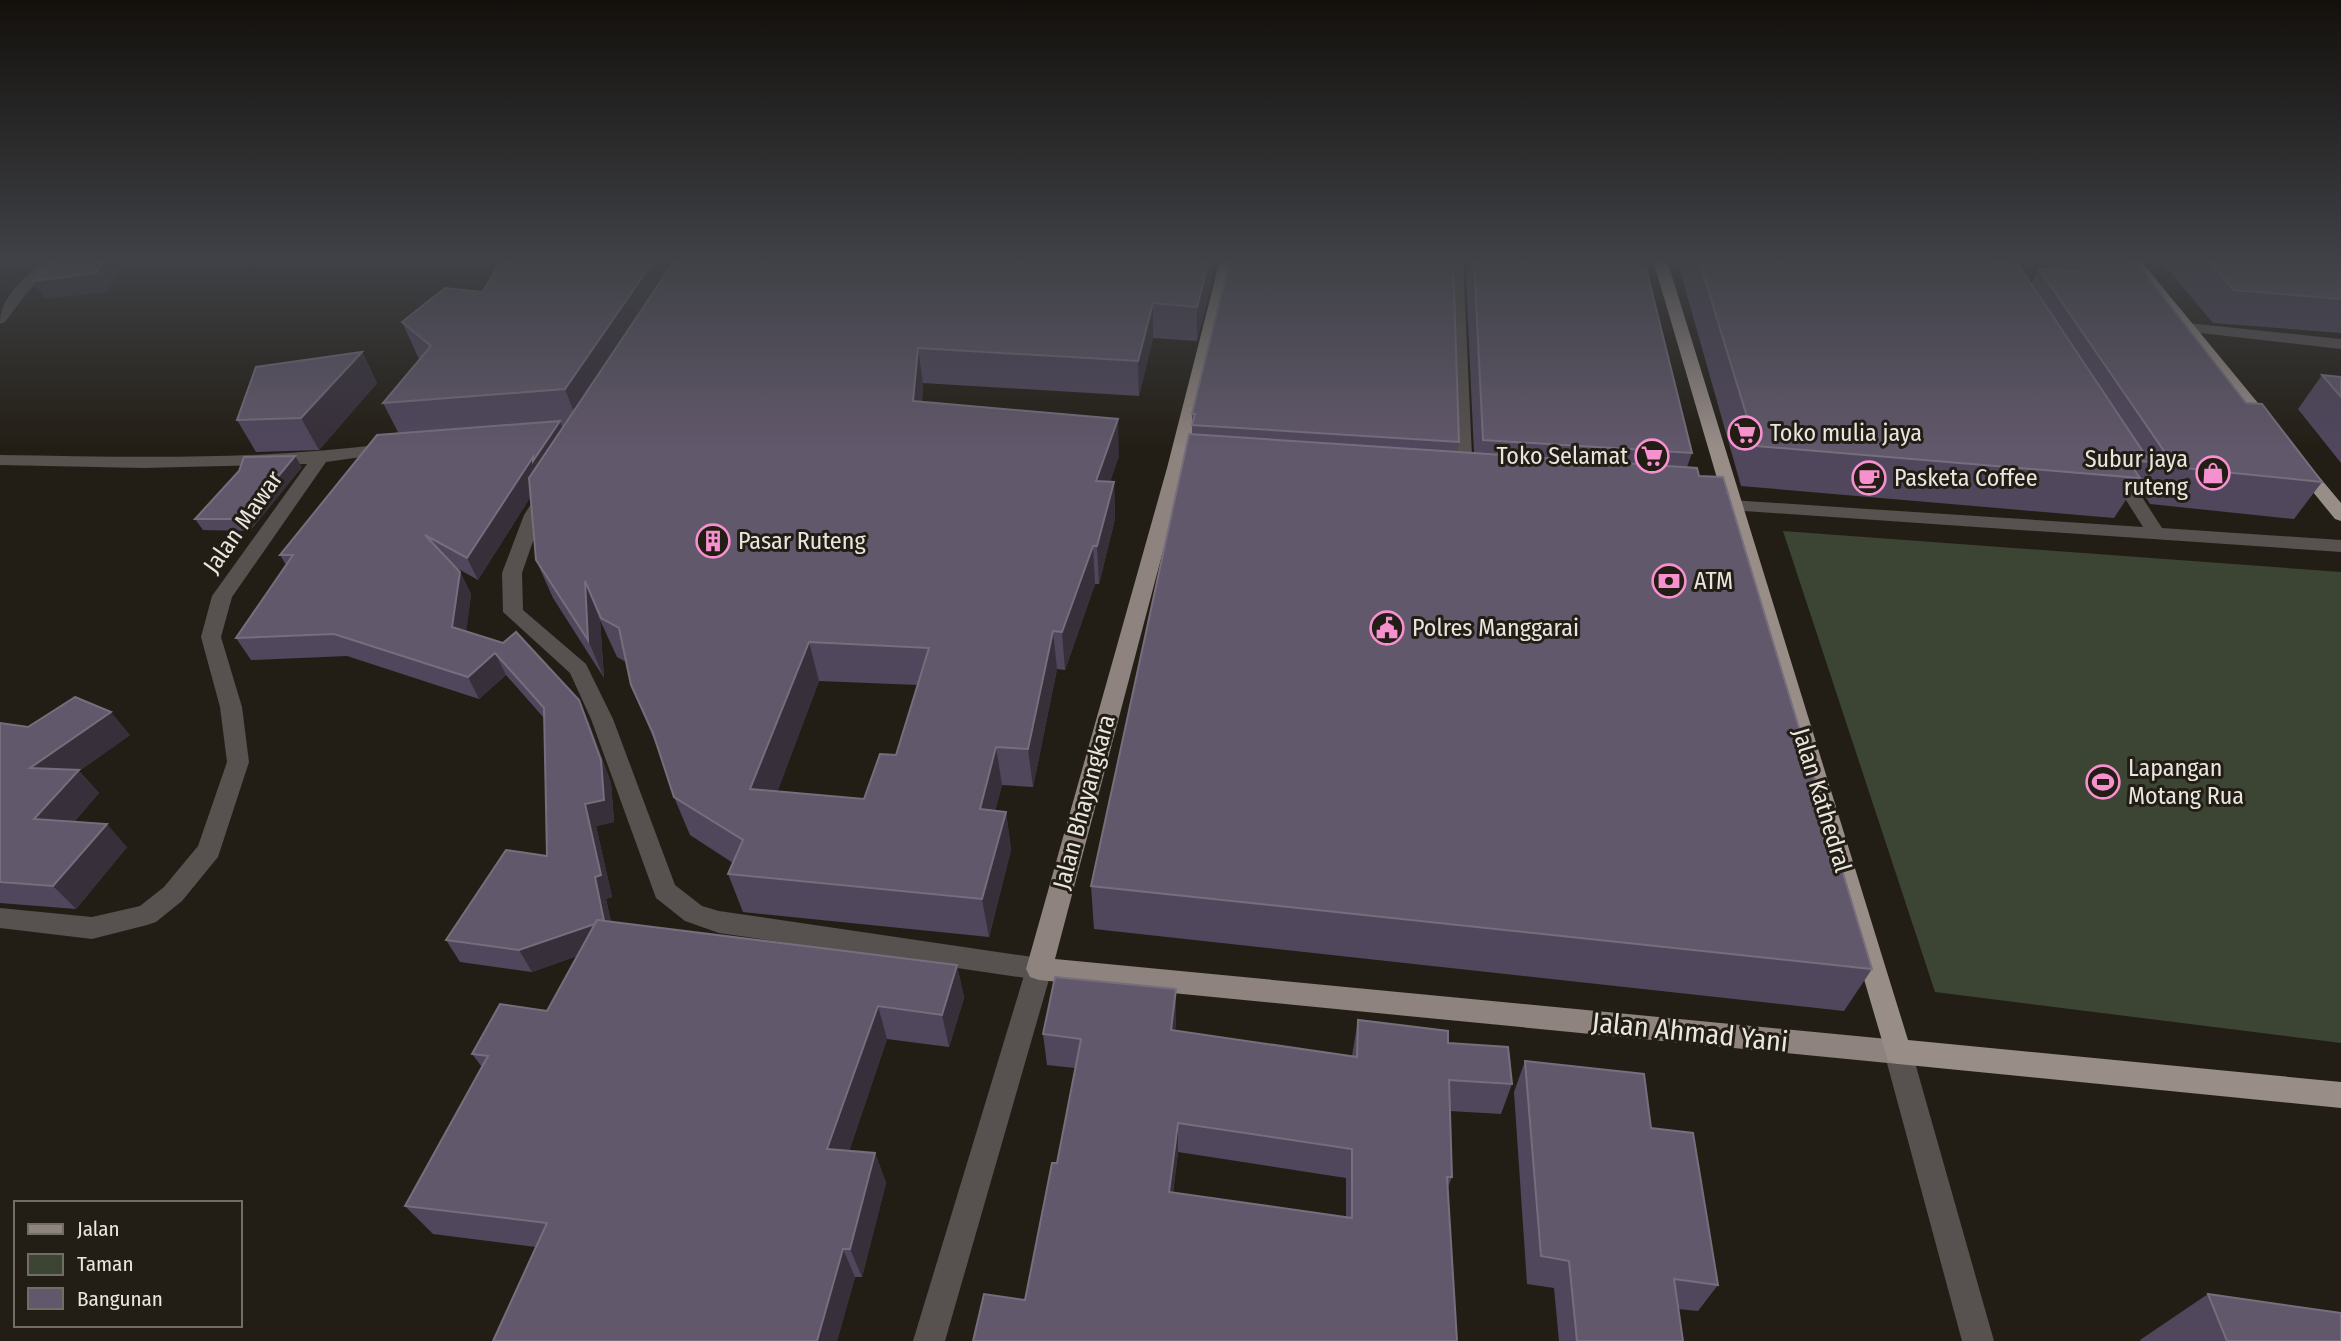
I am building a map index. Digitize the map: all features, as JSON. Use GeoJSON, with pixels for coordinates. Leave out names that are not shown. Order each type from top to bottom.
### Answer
{"type":"FeatureCollection","features":[{"type":"Feature","properties":{"kind":"highway","name":"Jalan Kathedral"},"geometry":{"type":"LineString","coordinates":[[1679,323],[1898,1052]]}},
{"type":"Feature","properties":{"kind":"highway"},"geometry":{"type":"LineString","coordinates":[[2184,323],[2273,432]]}},
{"type":"Feature","properties":{"kind":"highway"},"geometry":{"type":"LineString","coordinates":[[2290,453],[2341,515]]}},
{"type":"Feature","properties":{"kind":"highway","name":"Jalan Ahmad Yani"},"geometry":{"type":"LineString","coordinates":[[1898,1052],[2341,1095]]}},
{"type":"Feature","properties":{"kind":"main road","name":"Jalan Bhayangkara"},"geometry":{"type":"LineString","coordinates":[[1039,969],[1183,468],[1214,323]]}},
{"type":"Feature","properties":{"kind":"main road","name":"Jalan Ahmad Yani"},"geometry":{"type":"LineString","coordinates":[[1039,969],[1898,1052]]}},
{"type":"Feature","properties":{"kind":"street"},"geometry":{"type":"LineString","coordinates":[[1458,323],[1464,487]]}},
{"type":"Feature","properties":{"kind":"street"},"geometry":{"type":"LineString","coordinates":[[2188,328],[2341,344]]}},
{"type":"Feature","properties":{"kind":"street"},"geometry":{"type":"LineString","coordinates":[[0,460],[143,463],[320,458],[417,445]]}},
{"type":"Feature","properties":{"kind":"street"},"geometry":{"type":"LineString","coordinates":[[2106,454],[2156,533]]}},
{"type":"Feature","properties":{"kind":"street","name":"Jalan Mawar"},"geometry":{"type":"LineString","coordinates":[[0,918],[92,928],[146,915],[173,894],[209,850],[238,762],[231,708],[211,637],[222,596],[320,458]]}},
{"type":"Feature","properties":{"kind":"street"},"geometry":{"type":"LineString","coordinates":[[564,468],[533,515],[516,561],[512,573],[513,612],[579,669],[602,719],[665,891],[694,914],[719,922],[1039,969]]}},
{"type":"Feature","properties":{"kind":"street"},"geometry":{"type":"LineString","coordinates":[[1693,502],[2341,546]]}},
{"type":"Feature","properties":{"kind":"street","name":"Jalan Bhayangkara"},"geometry":{"type":"LineString","coordinates":[[929,1341],[1039,969]]}},
{"type":"Feature","properties":{"kind":"street","name":"Jalan Kathedral"},"geometry":{"type":"LineString","coordinates":[[1898,1052],[1978,1341]]}},
{"type":"Feature","properties":{"kind":"green space","name":"Lapangan Motang Rua"},"geometry":{"type":"Polygon","coordinates":[[[1783,531],[2341,572],[2341,1043],[1935,992],[1783,531]]]}},
{"type":"Feature","properties":{"kind":"building"},"geometry":{"type":"Polygon","coordinates":[[[403,323],[611,323],[565,389],[383,403],[431,346],[403,323]]]}},
{"type":"Feature","properties":{"kind":"building"},"geometry":{"type":"Polygon","coordinates":[[[633,323],[1148,323],[1138,361],[918,348],[913,401],[1118,419],[1096,481],[1114,482],[1097,546],[1093,546],[1062,632],[1053,631],[1028,749],[996,747],[980,809],[1006,812],[982,899],[728,874],[743,840],[674,797],[653,733],[631,685],[619,628],[601,618],[585,581],[588,640],[536,560],[529,478],[633,323]],[[809,642],[750,789],[864,799],[880,754],[896,755],[929,648],[809,642]]]}},
{"type":"Feature","properties":{"kind":"building"},"geometry":{"type":"Polygon","coordinates":[[[1215,323],[1455,323],[1459,442],[1192,425],[1195,414],[1192,414],[1215,323]]]}},
{"type":"Feature","properties":{"kind":"building"},"geometry":{"type":"Polygon","coordinates":[[[1477,323],[1660,323],[1692,453],[1483,440],[1477,323]]]}},
{"type":"Feature","properties":{"kind":"building"},"geometry":{"type":"Polygon","coordinates":[[[1718,323],[2057,323],[2150,462],[2128,460],[2140,478],[1756,446],[1718,323]]]}},
{"type":"Feature","properties":{"kind":"building"},"geometry":{"type":"Polygon","coordinates":[[[2076,323],[2183,323],[2246,403],[2262,404],[2322,482],[2175,467],[2076,323]]]}},
{"type":"Feature","properties":{"kind":"building"},"geometry":{"type":"Polygon","coordinates":[[[362,352],[301,418],[237,420],[256,367],[362,352]]]}},
{"type":"Feature","properties":{"kind":"building"},"geometry":{"type":"Polygon","coordinates":[[[2322,375],[2341,377],[2341,397],[2322,375]]]}},
{"type":"Feature","properties":{"kind":"building"},"geometry":{"type":"Polygon","coordinates":[[[560,421],[533,461],[533,457],[467,558],[425,535],[460,572],[452,627],[503,643],[516,632],[579,700],[601,760],[604,800],[585,804],[601,875],[595,877],[604,921],[597,920],[595,924],[519,950],[446,940],[506,850],[547,856],[544,708],[495,653],[468,677],[334,634],[236,638],[293,555],[280,555],[377,435],[560,421]]]}},
{"type":"Feature","properties":{"kind":"building"},"geometry":{"type":"Polygon","coordinates":[[[1189,434],[1697,468],[1699,476],[1723,477],[1872,969],[1091,886],[1189,434]]]}},
{"type":"Feature","properties":{"kind":"building"},"geometry":{"type":"Polygon","coordinates":[[[295,456],[243,519],[195,519],[239,471],[244,457],[295,456]]]}},
{"type":"Feature","properties":{"kind":"building"},"geometry":{"type":"Polygon","coordinates":[[[75,697],[111,712],[30,768],[79,770],[34,819],[107,824],[53,886],[0,882],[0,723],[28,727],[75,697]]]}},
{"type":"Feature","properties":{"kind":"building"},"geometry":{"type":"Polygon","coordinates":[[[597,920],[957,965],[942,1015],[878,1006],[827,1149],[875,1153],[850,1249],[843,1249],[817,1341],[493,1341],[547,1223],[405,1206],[488,1056],[472,1054],[500,1004],[547,1011],[597,920]]]}},
{"type":"Feature","properties":{"kind":"building"},"geometry":{"type":"Polygon","coordinates":[[[1055,977],[1176,989],[1171,1030],[1357,1057],[1358,1020],[1448,1031],[1448,1043],[1508,1047],[1512,1084],[1449,1080],[1452,1177],[1447,1177],[1457,1341],[973,1341],[984,1294],[1025,1300],[1052,1163],[1057,1163],[1081,1039],[1043,1034],[1055,977]],[[1178,1123],[1169,1192],[1352,1218],[1352,1149],[1178,1123]]]}},
{"type":"Feature","properties":{"kind":"building"},"geometry":{"type":"Polygon","coordinates":[[[1525,1061],[1644,1074],[1651,1128],[1693,1133],[1718,1285],[1674,1279],[1683,1341],[1577,1341],[1569,1261],[1541,1256],[1525,1061]]]}},
{"type":"Feature","properties":{"kind":"building"},"geometry":{"type":"Polygon","coordinates":[[[2208,1294],[2341,1313],[2341,1341],[2227,1341],[2208,1294]]]}},
{"type":"Feature","properties":{"kind":"place","name":"Toko mulia jaya"},"geometry":{"type":"Point","coordinates":[1745,433]}},
{"type":"Feature","properties":{"kind":"place","name":"Toko Selamat"},"geometry":{"type":"Point","coordinates":[1652,456]}},
{"type":"Feature","properties":{"kind":"place","name":"Subur jaya ruteng"},"geometry":{"type":"Point","coordinates":[2213,473]}},
{"type":"Feature","properties":{"kind":"place","name":"Pasketa Coffee"},"geometry":{"type":"Point","coordinates":[1869,478]}},
{"type":"Feature","properties":{"kind":"place","name":"Pasar Ruteng"},"geometry":{"type":"Point","coordinates":[713,541]}},
{"type":"Feature","properties":{"kind":"place","name":"ATM"},"geometry":{"type":"Point","coordinates":[1669,581]}},
{"type":"Feature","properties":{"kind":"place","name":"Polres Manggarai"},"geometry":{"type":"Point","coordinates":[1387,628]}},
{"type":"Feature","properties":{"kind":"place","name":"Lapangan Motang Rua"},"geometry":{"type":"Point","coordinates":[2103,782]}}]}
